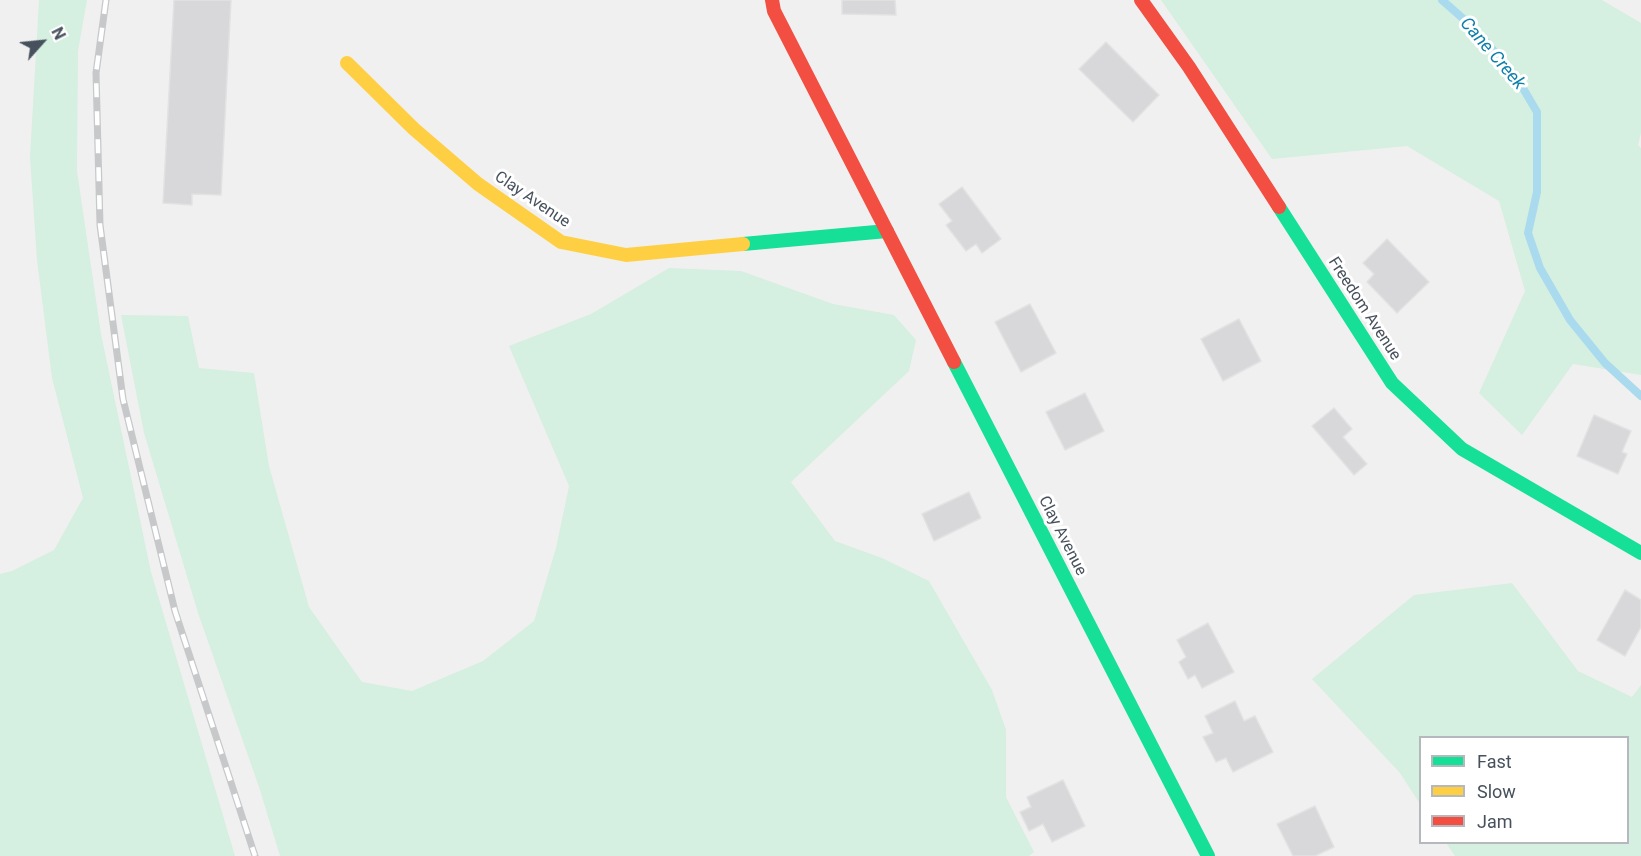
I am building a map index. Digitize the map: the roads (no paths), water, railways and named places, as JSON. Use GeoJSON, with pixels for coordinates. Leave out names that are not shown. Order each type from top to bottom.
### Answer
{"type":"FeatureCollection","features":[{"type":"Feature","properties":{"kind":"street","name":"Clay Avenue"},"geometry":{"type":"LineString","coordinates":[[772,0],[780,21],[1208,856]]}},
{"type":"Feature","properties":{"kind":"street","name":"Freedom Avenue"},"geometry":{"type":"LineString","coordinates":[[1141,0],[1189,67],[1392,383],[1462,449],[1641,553]]}},
{"type":"Feature","properties":{"kind":"street","name":"Clay Avenue"},"geometry":{"type":"LineString","coordinates":[[347,63],[414,129],[478,184],[561,242],[626,255],[887,231]]}},
{"type":"Feature","properties":{"kind":"waterway","name":"Cane Creek"},"geometry":{"type":"LineString","coordinates":[[1442,0],[1476,30],[1517,78],[1537,112],[1537,192],[1528,233],[1540,268],[1570,320],[1605,363],[1641,396]]}},
{"type":"Feature","properties":{"kind":"railway"},"geometry":{"type":"LineString","coordinates":[[106,0],[96,73],[100,225],[123,399],[175,611],[255,856]]}}]}
